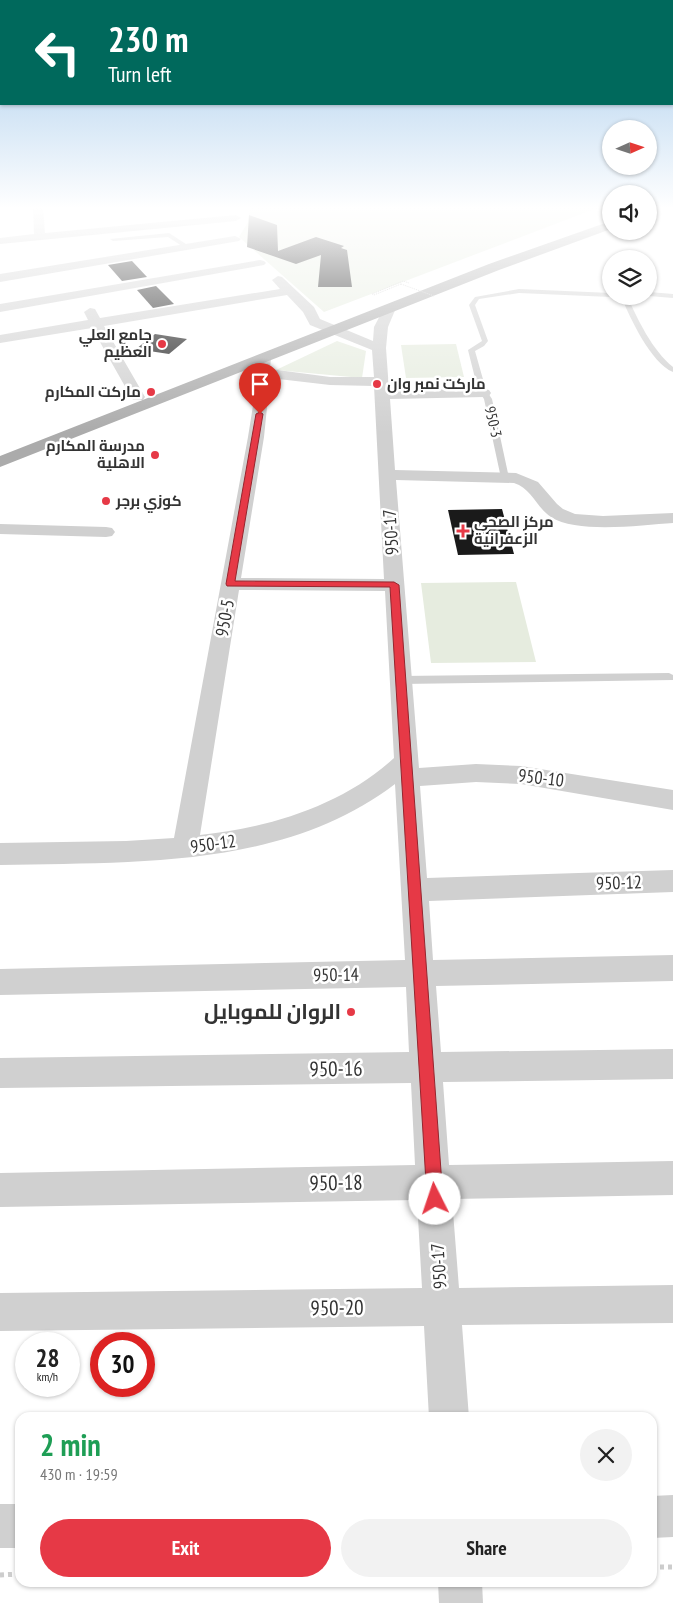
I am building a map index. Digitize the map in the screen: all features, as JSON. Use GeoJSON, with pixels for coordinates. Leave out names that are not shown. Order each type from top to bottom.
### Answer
{"type":"FeatureCollection","features":[{"type":"Feature","properties":{"kind":"main road"},"geometry":{"type":"LineString","coordinates":[[2,460],[138,397],[327,328],[442,283]]}},
{"type":"Feature","properties":{"kind":"main road"},"geometry":{"type":"LineString","coordinates":[[2,460],[264,366],[327,328],[390,308],[456,283]]}},
{"type":"Feature","properties":{"kind":"street"},"geometry":{"type":"LineString","coordinates":[[64,283],[98,324],[138,397]]}},
{"type":"Feature","properties":{"kind":"street"},"geometry":{"type":"LineString","coordinates":[[0,308],[149,283]]}},
{"type":"Feature","properties":{"kind":"street"},"geometry":{"type":"LineString","coordinates":[[281,283],[309,310],[313,319],[327,328],[379,348]]}},
{"type":"Feature","properties":{"kind":"street"},"geometry":{"type":"LineString","coordinates":[[0,339],[289,291]]}},
{"type":"Feature","properties":{"kind":"street","name":"950-17"},"geometry":{"type":"LineString","coordinates":[[390,308],[381,327],[379,348],[381,388],[449,1412]]}},
{"type":"Feature","properties":{"kind":"street"},"geometry":{"type":"LineString","coordinates":[[264,366],[330,381],[381,388],[484,393]]}},
{"type":"Feature","properties":{"kind":"street","name":"950-5"},"geometry":{"type":"LineString","coordinates":[[185,848],[256,437],[264,366]]}},
{"type":"Feature","properties":{"kind":"street"},"geometry":{"type":"LineString","coordinates":[[387,475],[526,480],[533,484],[551,508],[565,517],[585,520],[673,518]]}},
{"type":"Feature","properties":{"kind":"street"},"geometry":{"type":"LineString","coordinates":[[0,529],[106,532]]}},
{"type":"Feature","properties":{"kind":"street"},"geometry":{"type":"LineString","coordinates":[[230,584],[394,585]]}},
{"type":"Feature","properties":{"kind":"street","name":"950-12"},"geometry":{"type":"LineString","coordinates":[[0,854],[185,848],[252,838],[314,818],[368,791],[406,769]]}},
{"type":"Feature","properties":{"kind":"street","name":"950-10"},"geometry":{"type":"LineString","coordinates":[[406,769],[498,773],[551,778],[673,800]]}},
{"type":"Feature","properties":{"kind":"street","name":"950-12"},"geometry":{"type":"LineString","coordinates":[[414,890],[673,880]]}},
{"type":"Feature","properties":{"kind":"street","name":"950-14"},"geometry":{"type":"LineString","coordinates":[[0,982],[673,968]]}},
{"type":"Feature","properties":{"kind":"street","name":"950-16"},"geometry":{"type":"LineString","coordinates":[[0,1073],[673,1064]]}},
{"type":"Feature","properties":{"kind":"street","name":"950-18"},"geometry":{"type":"LineString","coordinates":[[0,1190],[673,1178]]}},
{"type":"Feature","properties":{"kind":"street","name":"950-20"},"geometry":{"type":"LineString","coordinates":[[0,1312],[673,1304]]}},
{"type":"Feature","properties":{"kind":"street"},"geometry":{"type":"LineString","coordinates":[[657,1517],[673,1516]]}},
{"type":"Feature","properties":{"kind":"street"},"geometry":{"type":"LineString","coordinates":[[0,1526],[15,1526]]}},
{"type":"Feature","properties":{"kind":"street"},"geometry":{"type":"LineString","coordinates":[[460,1587],[461,1603]]}},
{"type":"Feature","properties":{"kind":"lane","name":"950-3"},"geometry":{"type":"LineString","coordinates":[[505,478],[488,399],[484,393],[471,350],[482,345],[485,341],[478,316],[472,305],[477,298],[507,292],[602,295]]}},
{"type":"Feature","properties":{"kind":"lane"},"geometry":{"type":"LineString","coordinates":[[657,295],[673,296]]}},
{"type":"Feature","properties":{"kind":"lane"},"geometry":{"type":"LineString","coordinates":[[628,305],[646,339],[673,370]]}},
{"type":"Feature","properties":{"kind":"lane"},"geometry":{"type":"LineString","coordinates":[[400,680],[669,677]]}},
{"type":"Feature","properties":{"kind":"path"},"geometry":{"type":"LineString","coordinates":[[400,284],[374,295],[372,294],[400,284],[434,296]]}},
{"type":"Feature","properties":{"kind":"path"},"geometry":{"type":"LineString","coordinates":[[657,1567],[673,1567]]}},
{"type":"Feature","properties":{"kind":"path"},"geometry":{"type":"LineString","coordinates":[[0,1575],[15,1574]]}},
{"type":"Feature","properties":{"kind":"shaded area"},"geometry":{"type":"Polygon","coordinates":[[[291,283],[401,283],[324,312],[291,283]]]}},
{"type":"Feature","properties":{"kind":"shaded area"},"geometry":{"type":"Polygon","coordinates":[[[337,341],[366,351],[362,378],[276,370],[337,341]]]}},
{"type":"Feature","properties":{"kind":"shaded area"},"geometry":{"type":"Polygon","coordinates":[[[456,344],[464,377],[406,378],[401,345],[456,344]]]}},
{"type":"Feature","properties":{"kind":"shaded area"},"geometry":{"type":"Polygon","coordinates":[[[516,582],[536,662],[431,663],[421,583],[516,582]]]}},
{"type":"Feature","properties":{"kind":"building"},"geometry":{"type":"Polygon","coordinates":[[[318,283],[351,283],[352,287],[318,287],[318,283]]]}},
{"type":"Feature","properties":{"kind":"building"},"geometry":{"type":"Polygon","coordinates":[[[156,286],[174,304],[153,308],[137,290],[156,286]]]}},
{"type":"Feature","properties":{"kind":"building","name":"جامع العلي العظيم"},"geometry":{"type":"Polygon","coordinates":[[[155,334],[187,339],[169,354],[136,349],[155,334]]]}},
{"type":"Feature","properties":{"kind":"building"},"geometry":{"type":"Polygon","coordinates":[[[502,509],[514,554],[458,555],[448,510],[502,509]]]}},
{"type":"Feature","properties":{"kind":"place","name":"جامع العلي العظيم"},"geometry":{"type":"Point","coordinates":[162,344]}},
{"type":"Feature","properties":{"kind":"place","name":"ماركت نمبر وان"},"geometry":{"type":"Point","coordinates":[377,384]}},
{"type":"Feature","properties":{"kind":"place","name":"ماركت المكارم"},"geometry":{"type":"Point","coordinates":[151,392]}},
{"type":"Feature","properties":{"kind":"place","name":"مدرسة المكارم الاهلية"},"geometry":{"type":"Point","coordinates":[155,455]}},
{"type":"Feature","properties":{"kind":"place","name":"كوزي برجر"},"geometry":{"type":"Point","coordinates":[106,501]}},
{"type":"Feature","properties":{"kind":"place","name":"مركز الصحي الزعفرانية"},"geometry":{"type":"Point","coordinates":[463,531]}},
{"type":"Feature","properties":{"kind":"place","name":"الروان للموبايل"},"geometry":{"type":"Point","coordinates":[351,1012]}},
{"type":"Feature","properties":{"kind":"route"},"geometry":{"type":"LineString","coordinates":[[260,414],[230,584],[394,585],[435,1199]]}}]}
